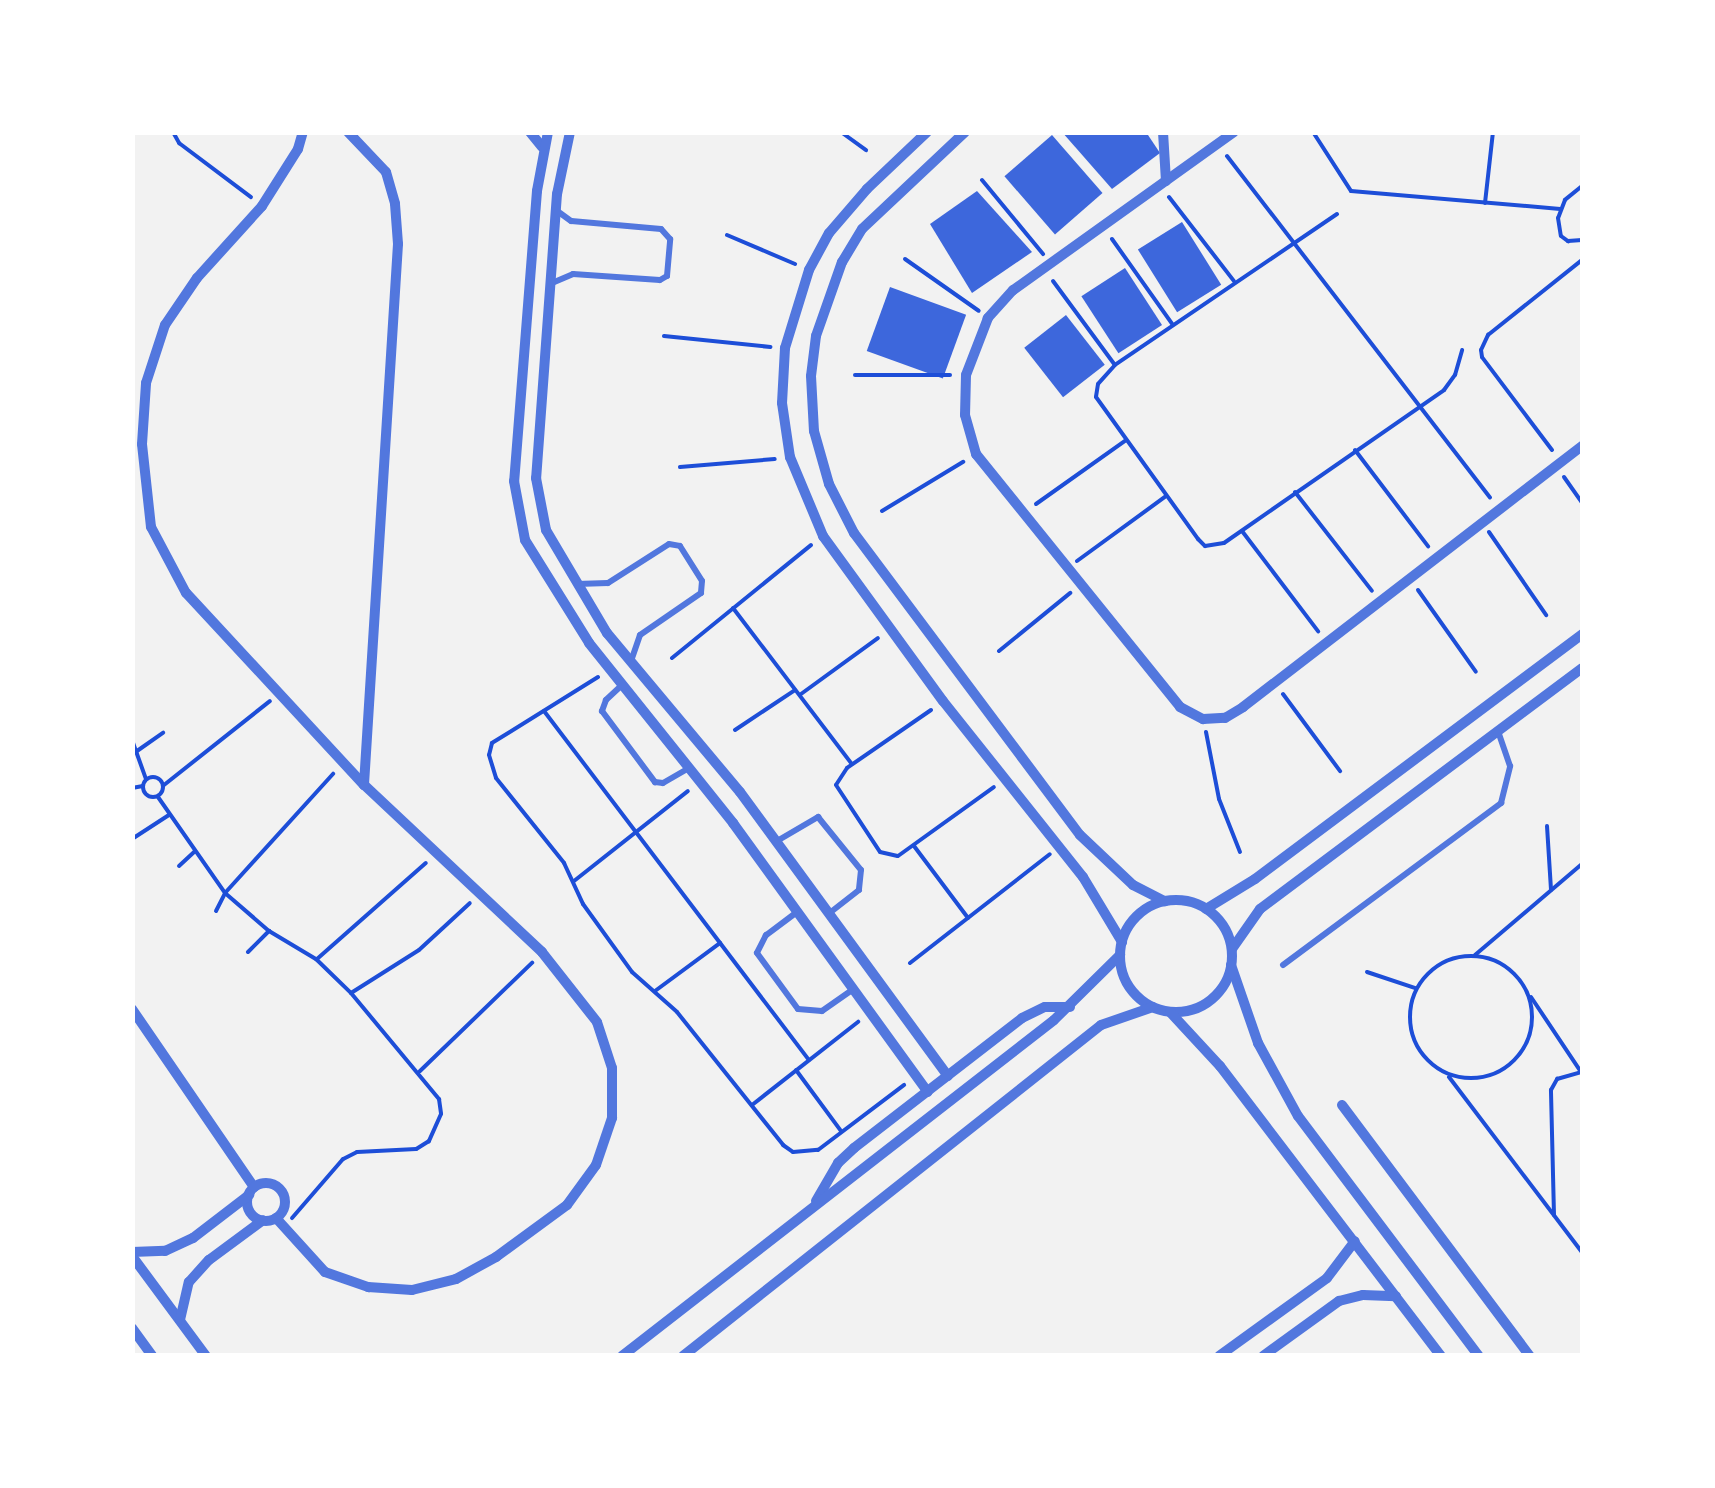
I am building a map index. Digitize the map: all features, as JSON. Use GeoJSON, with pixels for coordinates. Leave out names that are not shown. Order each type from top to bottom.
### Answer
{"type":"FeatureCollection","features":[{"type":"Feature","properties":{"kind":"street"},"geometry":{"type":"LineString","coordinates":[[132,1009],[251,1191],[248,1208],[285,1227],[326,1272],[368,1287],[412,1290],[456,1279],[496,1257],[567,1205],[596,1165],[612,1118],[612,1068],[597,1022],[542,952],[343,763],[186,593],[166,560],[144,495],[146,383],[166,325],[197,278],[262,206],[298,149],[303,132]]}},
{"type":"Feature","properties":{"kind":"street"},"geometry":{"type":"LineString","coordinates":[[348,132],[386,172],[395,204],[398,244],[364,784]]}},
{"type":"Feature","properties":{"kind":"street"},"geometry":{"type":"LineString","coordinates":[[530,132],[542,148]]}},
{"type":"Feature","properties":{"kind":"street"},"geometry":{"type":"LineString","coordinates":[[548,132],[542,148],[514,481],[516,511],[539,567],[622,686],[700,782],[928,1092]]}},
{"type":"Feature","properties":{"kind":"street"},"geometry":{"type":"LineString","coordinates":[[570,132],[564,145],[556,210],[537,491],[546,530],[607,634],[740,792],[948,1076]]}},
{"type":"Feature","properties":{"kind":"street"},"geometry":{"type":"LineString","coordinates":[[927,132],[867,189],[829,233],[808,270],[785,348],[782,403],[790,457],[822,536],[943,702],[1104,908],[1122,942]]}},
{"type":"Feature","properties":{"kind":"street"},"geometry":{"type":"LineString","coordinates":[[965,132],[862,229],[842,262],[816,336],[811,376],[814,431],[829,484],[854,533],[1080,834],[1133,884],[1166,901]]}},
{"type":"Feature","properties":{"kind":"street"},"geometry":{"type":"LineString","coordinates":[[1163,132],[1163,184]]}},
{"type":"Feature","properties":{"kind":"street"},"geometry":{"type":"LineString","coordinates":[[1223,137],[1013,290],[988,318],[966,374],[965,415],[976,454],[1180,706],[1204,720],[1225,718],[1582,446]]}},
{"type":"Feature","properties":{"kind":"street"},"geometry":{"type":"LineString","coordinates":[[1206,909],[1256,879],[1582,634]]}},
{"type":"Feature","properties":{"kind":"street"},"geometry":{"type":"LineString","coordinates":[[622,686],[635,667]]}},
{"type":"Feature","properties":{"kind":"street"},"geometry":{"type":"LineString","coordinates":[[1232,950],[1260,909],[1582,668]]}},
{"type":"Feature","properties":{"kind":"street"},"geometry":{"type":"LineString","coordinates":[[1180,900],[1206,909],[1224,926],[1232,950],[1224,985],[1210,1001],[1191,1010],[1170,1012],[1154,1008],[1135,995],[1124,977],[1120,955],[1130,924],[1146,909],[1166,901],[1180,900]]}},
{"type":"Feature","properties":{"kind":"street"},"geometry":{"type":"LineString","coordinates":[[622,1356],[1070,1007],[1120,955]]}},
{"type":"Feature","properties":{"kind":"street"},"geometry":{"type":"LineString","coordinates":[[1231,966],[1258,1043],[1298,1116],[1479,1356]]}},
{"type":"Feature","properties":{"kind":"street"},"geometry":{"type":"LineString","coordinates":[[816,1202],[838,1163],[948,1076],[1033,1012],[1070,1007]]}},
{"type":"Feature","properties":{"kind":"street"},"geometry":{"type":"LineString","coordinates":[[683,1356],[1101,1025],[1154,1008]]}},
{"type":"Feature","properties":{"kind":"street"},"geometry":{"type":"LineString","coordinates":[[1170,1012],[1220,1066],[1440,1356]]}},
{"type":"Feature","properties":{"kind":"street"},"geometry":{"type":"LineString","coordinates":[[1342,1105],[1530,1356]]}},
{"type":"Feature","properties":{"kind":"street"},"geometry":{"type":"LineString","coordinates":[[132,1254],[166,1251],[193,1238],[262,1183],[278,1187],[285,1203],[270,1219],[209,1260],[189,1282],[180,1320]]}},
{"type":"Feature","properties":{"kind":"street"},"geometry":{"type":"LineString","coordinates":[[1219,1356],[1326,1278],[1355,1241]]}},
{"type":"Feature","properties":{"kind":"street"},"geometry":{"type":"LineString","coordinates":[[132,1254],[206,1356]]}},
{"type":"Feature","properties":{"kind":"street"},"geometry":{"type":"LineString","coordinates":[[1264,1356],[1338,1301],[1363,1294],[1396,1296]]}},
{"type":"Feature","properties":{"kind":"street"},"geometry":{"type":"LineString","coordinates":[[132,1328],[152,1356]]}},
{"type":"Feature","properties":{"kind":"lane"},"geometry":{"type":"LineString","coordinates":[[552,283],[573,274],[660,280],[667,276],[670,239],[661,229],[571,221],[556,210]]}},
{"type":"Feature","properties":{"kind":"lane"},"geometry":{"type":"LineString","coordinates":[[577,584],[608,583],[670,544],[680,546],[702,581],[701,593],[640,635],[631,652],[635,667]]}},
{"type":"Feature","properties":{"kind":"lane"},"geometry":{"type":"LineString","coordinates":[[622,686],[606,700],[602,711],[655,782],[663,783],[689,768]]}},
{"type":"Feature","properties":{"kind":"lane"},"geometry":{"type":"LineString","coordinates":[[1283,965],[1501,803],[1510,766],[1498,731]]}},
{"type":"Feature","properties":{"kind":"lane"},"geometry":{"type":"LineString","coordinates":[[776,842],[811,817],[818,817],[860,870],[860,890],[827,914]]}},
{"type":"Feature","properties":{"kind":"lane"},"geometry":{"type":"LineString","coordinates":[[797,912],[766,935],[757,952],[798,1010],[822,1011],[853,990]]}},
{"type":"Feature","properties":{"kind":"path"},"geometry":{"type":"LineString","coordinates":[[173,132],[179,143],[262,206]]}},
{"type":"Feature","properties":{"kind":"path"},"geometry":{"type":"LineString","coordinates":[[841,132],[866,150]]}},
{"type":"Feature","properties":{"kind":"path"},"geometry":{"type":"LineString","coordinates":[[1313,132],[1352,192],[1560,209]]}},
{"type":"Feature","properties":{"kind":"path"},"geometry":{"type":"LineString","coordinates":[[1485,203],[1493,132]]}},
{"type":"Feature","properties":{"kind":"path"},"geometry":{"type":"LineString","coordinates":[[1223,137],[1296,242],[1500,508]]}},
{"type":"Feature","properties":{"kind":"path"},"geometry":{"type":"LineString","coordinates":[[982,180],[1115,364]]}},
{"type":"Feature","properties":{"kind":"path"},"geometry":{"type":"LineString","coordinates":[[1163,184],[1236,282]]}},
{"type":"Feature","properties":{"kind":"path"},"geometry":{"type":"LineString","coordinates":[[1582,186],[1560,209],[1561,236],[1568,241],[1582,240]]}},
{"type":"Feature","properties":{"kind":"path"},"geometry":{"type":"LineString","coordinates":[[1337,214],[1105,373],[1096,397],[1206,546],[1215,547],[1242,532],[1420,406],[1450,383],[1462,350]]}},
{"type":"Feature","properties":{"kind":"path"},"geometry":{"type":"LineString","coordinates":[[1104,226],[1173,325]]}},
{"type":"Feature","properties":{"kind":"path"},"geometry":{"type":"LineString","coordinates":[[727,235],[808,270]]}},
{"type":"Feature","properties":{"kind":"path"},"geometry":{"type":"LineString","coordinates":[[905,259],[988,318]]}},
{"type":"Feature","properties":{"kind":"path"},"geometry":{"type":"LineString","coordinates":[[1582,260],[1488,336],[1481,350],[1582,503]]}},
{"type":"Feature","properties":{"kind":"path"},"geometry":{"type":"LineString","coordinates":[[664,336],[785,348]]}},
{"type":"Feature","properties":{"kind":"path"},"geometry":{"type":"LineString","coordinates":[[855,374],[966,374]]}},
{"type":"Feature","properties":{"kind":"path"},"geometry":{"type":"LineString","coordinates":[[1023,513],[1126,440]]}},
{"type":"Feature","properties":{"kind":"path"},"geometry":{"type":"LineString","coordinates":[[1355,450],[1437,557]]}},
{"type":"Feature","properties":{"kind":"path"},"geometry":{"type":"LineString","coordinates":[[882,511],[976,454]]}},
{"type":"Feature","properties":{"kind":"path"},"geometry":{"type":"LineString","coordinates":[[680,467],[790,457]]}},
{"type":"Feature","properties":{"kind":"path"},"geometry":{"type":"LineString","coordinates":[[1295,492],[1380,601]]}},
{"type":"Feature","properties":{"kind":"path"},"geometry":{"type":"LineString","coordinates":[[1069,568],[1166,496]]}},
{"type":"Feature","properties":{"kind":"path"},"geometry":{"type":"LineString","coordinates":[[1482,522],[1546,614]]}},
{"type":"Feature","properties":{"kind":"path"},"geometry":{"type":"LineString","coordinates":[[1242,532],[1327,642]]}},
{"type":"Feature","properties":{"kind":"path"},"geometry":{"type":"LineString","coordinates":[[672,658],[822,536]]}},
{"type":"Feature","properties":{"kind":"path"},"geometry":{"type":"LineString","coordinates":[[1409,578],[1476,672]]}},
{"type":"Feature","properties":{"kind":"path"},"geometry":{"type":"LineString","coordinates":[[999,652],[1082,584]]}},
{"type":"Feature","properties":{"kind":"path"},"geometry":{"type":"LineString","coordinates":[[733,608],[852,765]]}},
{"type":"Feature","properties":{"kind":"path"},"geometry":{"type":"LineString","coordinates":[[800,695],[890,630]]}},
{"type":"Feature","properties":{"kind":"path"},"geometry":{"type":"LineString","coordinates":[[610,669],[492,744],[491,768],[574,882],[583,904],[632,972],[677,1012],[794,1152],[818,1150],[916,1076]]}},
{"type":"Feature","properties":{"kind":"path"},"geometry":{"type":"LineString","coordinates":[[1274,682],[1340,771]]}},
{"type":"Feature","properties":{"kind":"path"},"geometry":{"type":"LineString","coordinates":[[735,730],[795,690]]}},
{"type":"Feature","properties":{"kind":"path"},"geometry":{"type":"LineString","coordinates":[[158,797],[164,786],[278,694]]}},
{"type":"Feature","properties":{"kind":"path"},"geometry":{"type":"LineString","coordinates":[[943,702],[852,765],[836,785],[880,852],[898,856],[1003,780]]}},
{"type":"Feature","properties":{"kind":"path"},"geometry":{"type":"LineString","coordinates":[[544,711],[809,1060]]}},
{"type":"Feature","properties":{"kind":"path"},"geometry":{"type":"LineString","coordinates":[[1204,720],[1219,799],[1240,852]]}},
{"type":"Feature","properties":{"kind":"path"},"geometry":{"type":"LineString","coordinates":[[138,750],[163,733]]}},
{"type":"Feature","properties":{"kind":"path"},"geometry":{"type":"LineString","coordinates":[[132,740],[146,779],[145,794],[158,797],[225,892],[269,931],[316,959],[351,993],[439,1098],[441,1114],[429,1141],[416,1149],[357,1152],[343,1158],[285,1227]]}},
{"type":"Feature","properties":{"kind":"path"},"geometry":{"type":"LineString","coordinates":[[216,910],[225,892],[343,763]]}},
{"type":"Feature","properties":{"kind":"path"},"geometry":{"type":"LineString","coordinates":[[146,779],[157,777],[164,786]]}},
{"type":"Feature","properties":{"kind":"path"},"geometry":{"type":"LineString","coordinates":[[574,882],[700,782]]}},
{"type":"Feature","properties":{"kind":"path"},"geometry":{"type":"LineString","coordinates":[[132,788],[143,786]]}},
{"type":"Feature","properties":{"kind":"path"},"geometry":{"type":"LineString","coordinates":[[132,839],[169,815]]}},
{"type":"Feature","properties":{"kind":"path"},"geometry":{"type":"LineString","coordinates":[[1547,826],[1551,890]]}},
{"type":"Feature","properties":{"kind":"path"},"geometry":{"type":"LineString","coordinates":[[914,846],[969,918]]}},
{"type":"Feature","properties":{"kind":"path"},"geometry":{"type":"LineString","coordinates":[[910,962],[1058,848]]}},
{"type":"Feature","properties":{"kind":"path"},"geometry":{"type":"LineString","coordinates":[[179,866],[194,852]]}},
{"type":"Feature","properties":{"kind":"path"},"geometry":{"type":"LineString","coordinates":[[316,959],[437,853]]}},
{"type":"Feature","properties":{"kind":"path"},"geometry":{"type":"LineString","coordinates":[[1475,955],[1582,864]]}},
{"type":"Feature","properties":{"kind":"path"},"geometry":{"type":"LineString","coordinates":[[351,993],[419,950],[480,893]]}},
{"type":"Feature","properties":{"kind":"path"},"geometry":{"type":"LineString","coordinates":[[248,952],[269,931]]}},
{"type":"Feature","properties":{"kind":"path"},"geometry":{"type":"LineString","coordinates":[[654,992],[720,943]]}},
{"type":"Feature","properties":{"kind":"path"},"geometry":{"type":"LineString","coordinates":[[419,1072],[542,952]]}},
{"type":"Feature","properties":{"kind":"path"},"geometry":{"type":"LineString","coordinates":[[1554,1215],[1550,1090],[1557,1079],[1582,1072],[1508,967],[1475,955],[1452,958],[1430,970],[1416,988],[1408,1022],[1421,1055],[1449,1076],[1554,1215],[1582,1252]]}},
{"type":"Feature","properties":{"kind":"path"},"geometry":{"type":"LineString","coordinates":[[1366,972],[1416,988]]}},
{"type":"Feature","properties":{"kind":"path"},"geometry":{"type":"LineString","coordinates":[[1449,1076],[1485,1079],[1516,1061],[1533,1030],[1530,995]]}},
{"type":"Feature","properties":{"kind":"path"},"geometry":{"type":"LineString","coordinates":[[752,1105],[870,1012]]}},
{"type":"Feature","properties":{"kind":"path"},"geometry":{"type":"LineString","coordinates":[[796,1070],[842,1132]]}},
{"type":"Feature","properties":{"kind":"building"},"geometry":{"type":"Polygon","coordinates":[[[1062,132],[1146,132],[1160,153],[1112,189],[1062,132]]]}},
{"type":"Feature","properties":{"kind":"building"},"geometry":{"type":"Polygon","coordinates":[[[1052,135],[1103,193],[1055,234],[1004,176],[1052,135]]]}},
{"type":"Feature","properties":{"kind":"building"},"geometry":{"type":"Polygon","coordinates":[[[977,191],[1032,252],[972,293],[930,224],[977,191]]]}},
{"type":"Feature","properties":{"kind":"building"},"geometry":{"type":"Polygon","coordinates":[[[1182,222],[1221,285],[1177,312],[1138,250],[1182,222]]]}},
{"type":"Feature","properties":{"kind":"building"},"geometry":{"type":"Polygon","coordinates":[[[1125,268],[1162,325],[1118,353],[1081,296],[1125,268]]]}},
{"type":"Feature","properties":{"kind":"building"},"geometry":{"type":"Polygon","coordinates":[[[890,287],[966,315],[943,379],[867,351],[890,287]]]}},
{"type":"Feature","properties":{"kind":"building"},"geometry":{"type":"Polygon","coordinates":[[[1066,315],[1105,365],[1063,397],[1024,348],[1066,315]]]}}]}
